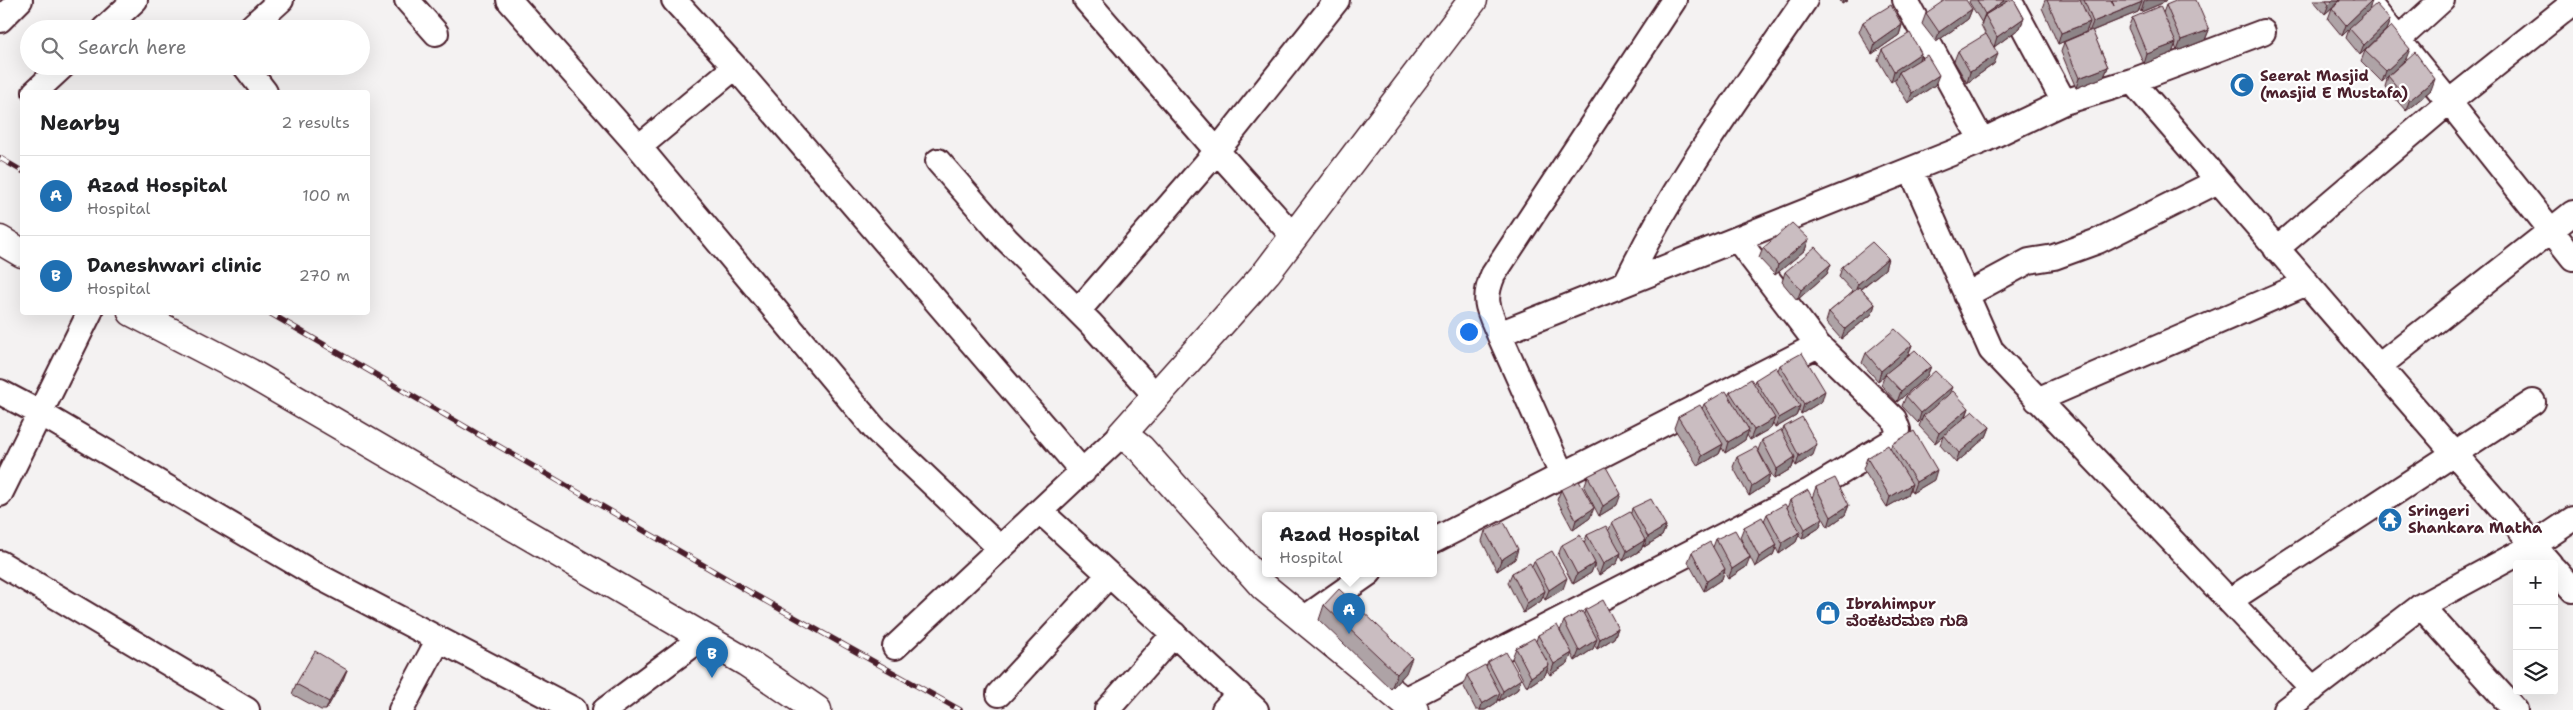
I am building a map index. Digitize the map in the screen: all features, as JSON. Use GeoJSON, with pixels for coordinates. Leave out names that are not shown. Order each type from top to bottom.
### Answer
{"type":"FeatureCollection","features":[{"type":"Feature","properties":{"kind":"street"},"geometry":{"type":"LineString","coordinates":[[0,20],[20,0]]}},
{"type":"Feature","properties":{"kind":"street"},"geometry":{"type":"LineString","coordinates":[[114,20],[135,0]]}},
{"type":"Feature","properties":{"kind":"street"},"geometry":{"type":"LineString","coordinates":[[259,20],[281,0]]}},
{"type":"Feature","properties":{"kind":"street"},"geometry":{"type":"LineString","coordinates":[[407,0],[436,33]]}},
{"type":"Feature","properties":{"kind":"street"},"geometry":{"type":"LineString","coordinates":[[509,0],[638,147],[874,428],[1000,548]]}},
{"type":"Feature","properties":{"kind":"street"},"geometry":{"type":"LineString","coordinates":[[674,0],[734,67],[1082,472]]}},
{"type":"Feature","properties":{"kind":"street"},"geometry":{"type":"LineString","coordinates":[[1086,0],[1294,237]]}},
{"type":"Feature","properties":{"kind":"street"},"geometry":{"type":"LineString","coordinates":[[1078,311],[1217,151],[1337,0]]}},
{"type":"Feature","properties":{"kind":"street"},"geometry":{"type":"LineString","coordinates":[[895,648],[1122,434],[1267,272],[1473,0]]}},
{"type":"Feature","properties":{"kind":"street"},"geometry":{"type":"LineString","coordinates":[[1563,477],[1486,305],[1487,291],[1493,275],[1674,0]]}},
{"type":"Feature","properties":{"kind":"street"},"geometry":{"type":"LineString","coordinates":[[1626,283],[1647,238],[1710,139],[1805,0]]}},
{"type":"Feature","properties":{"kind":"street"},"geometry":{"type":"LineString","coordinates":[[1906,0],[1982,141]]}},
{"type":"Feature","properties":{"kind":"street"},"geometry":{"type":"LineString","coordinates":[[2009,0],[2064,102]]}},
{"type":"Feature","properties":{"kind":"street"},"geometry":{"type":"LineString","coordinates":[[2366,0],[2573,258]]}},
{"type":"Feature","properties":{"kind":"street"},"geometry":{"type":"LineString","coordinates":[[2398,40],[2442,0]]}},
{"type":"Feature","properties":{"kind":"street"},"geometry":{"type":"LineString","coordinates":[[2276,249],[2449,102],[2573,3]]}},
{"type":"Feature","properties":{"kind":"street"},"geometry":{"type":"LineString","coordinates":[[1498,334],[1738,240],[1982,141],[2064,102],[2132,82],[2263,32]]}},
{"type":"Feature","properties":{"kind":"street"},"geometry":{"type":"LineString","coordinates":[[638,147],[734,67]]}},
{"type":"Feature","properties":{"kind":"street"},"geometry":{"type":"LineString","coordinates":[[37,90],[53,75]]}},
{"type":"Feature","properties":{"kind":"street"},"geometry":{"type":"LineString","coordinates":[[252,75],[263,90]]}},
{"type":"Feature","properties":{"kind":"street"},"geometry":{"type":"LineString","coordinates":[[2132,82],[2547,560]]}},
{"type":"Feature","properties":{"kind":"street"},"geometry":{"type":"LineString","coordinates":[[938,161],[1006,239],[1078,311],[1156,396]]}},
{"type":"Feature","properties":{"kind":"street"},"geometry":{"type":"LineString","coordinates":[[1911,170],[1990,350],[2312,689]]}},
{"type":"Feature","properties":{"kind":"street"},"geometry":{"type":"LineString","coordinates":[[1966,295],[2029,262],[2054,257],[2098,242],[2218,181]]}},
{"type":"Feature","properties":{"kind":"street"},"geometry":{"type":"LineString","coordinates":[[2379,366],[2551,232],[2573,212]]}},
{"type":"Feature","properties":{"kind":"street"},"geometry":{"type":"LineString","coordinates":[[0,240],[20,252]]}},
{"type":"Feature","properties":{"kind":"street"},"geometry":{"type":"LineString","coordinates":[[1122,434],[1141,448],[1264,587],[1302,620],[1409,705],[1808,492],[1896,439],[1898,430],[1894,419],[1818,346],[1738,240]]}},
{"type":"Feature","properties":{"kind":"street"},"geometry":{"type":"LineString","coordinates":[[2037,400],[2307,283]]}},
{"type":"Feature","properties":{"kind":"street"},"geometry":{"type":"LineString","coordinates":[[0,494],[89,315]]}},
{"type":"Feature","properties":{"kind":"street"},"geometry":{"type":"LineString","coordinates":[[138,315],[250,373],[746,662],[813,709]]}},
{"type":"Feature","properties":{"kind":"street"},"geometry":{"type":"LineString","coordinates":[[1437,539],[1563,477],[1818,346]]}},
{"type":"Feature","properties":{"kind":"street"},"geometry":{"type":"LineString","coordinates":[[0,392],[40,413],[316,575],[574,710]]}},
{"type":"Feature","properties":{"kind":"street"},"geometry":{"type":"LineString","coordinates":[[2229,601],[2453,452],[2533,402]]}},
{"type":"Feature","properties":{"kind":"street"},"geometry":{"type":"LineString","coordinates":[[1040,511],[1174,634],[1231,702],[1256,710]]}},
{"type":"Feature","properties":{"kind":"street"},"geometry":{"type":"LineString","coordinates":[[2285,710],[2421,606],[2534,545],[2573,518]]}},
{"type":"Feature","properties":{"kind":"street"},"geometry":{"type":"LineString","coordinates":[[0,563],[246,710]]}},
{"type":"Feature","properties":{"kind":"street"},"geometry":{"type":"LineString","coordinates":[[2558,573],[2573,590]]}},
{"type":"Feature","properties":{"kind":"street"},"geometry":{"type":"LineString","coordinates":[[999,694],[1109,575]]}},
{"type":"Feature","properties":{"kind":"street"},"geometry":{"type":"LineString","coordinates":[[1302,620],[1363,577]]}},
{"type":"Feature","properties":{"kind":"street"},"geometry":{"type":"LineString","coordinates":[[2421,606],[2514,710]]}},
{"type":"Feature","properties":{"kind":"street"},"geometry":{"type":"LineString","coordinates":[[1107,710],[1174,634]]}},
{"type":"Feature","properties":{"kind":"street"},"geometry":{"type":"LineString","coordinates":[[605,710],[703,637]]}},
{"type":"Feature","properties":{"kind":"street"},"geometry":{"type":"LineString","coordinates":[[401,710],[440,639]]}},
{"type":"Feature","properties":{"kind":"building"},"geometry":{"type":"Polygon","coordinates":[[[1945,0],[1966,0],[1972,9],[1939,32],[1926,13],[1945,0]]]}},
{"type":"Feature","properties":{"kind":"building"},"geometry":{"type":"Polygon","coordinates":[[[1977,0],[2005,0],[1985,14],[1977,0]]]}},
{"type":"Feature","properties":{"kind":"building"},"geometry":{"type":"Polygon","coordinates":[[[2010,0],[2014,0],[2024,18],[1997,37],[1985,15],[2010,0]]]}},
{"type":"Feature","properties":{"kind":"building"},"geometry":{"type":"Polygon","coordinates":[[[2047,0],[2080,0],[2090,22],[2061,33],[2047,0]]]}},
{"type":"Feature","properties":{"kind":"building"},"geometry":{"type":"Polygon","coordinates":[[[2084,0],[2111,0],[2114,6],[2112,0],[2141,0],[2142,2],[2093,22],[2084,0]]]}},
{"type":"Feature","properties":{"kind":"building"},"geometry":{"type":"Polygon","coordinates":[[[2178,0],[2196,0],[2209,30],[2181,40],[2166,5],[2178,0]]]}},
{"type":"Feature","properties":{"kind":"building"},"geometry":{"type":"Polygon","coordinates":[[[2341,0],[2372,0],[2346,25],[2332,8],[2341,0]]]}},
{"type":"Feature","properties":{"kind":"building"},"geometry":{"type":"Polygon","coordinates":[[[2376,4],[2390,20],[2364,45],[2349,28],[2376,4]]]}},
{"type":"Feature","properties":{"kind":"building"},"geometry":{"type":"Polygon","coordinates":[[[1891,5],[1902,25],[1875,44],[1863,22],[1891,5]]]}},
{"type":"Feature","properties":{"kind":"building"},"geometry":{"type":"Polygon","coordinates":[[[2160,6],[2176,43],[2147,54],[2132,18],[2160,6]]]}},
{"type":"Feature","properties":{"kind":"building"},"geometry":{"type":"Polygon","coordinates":[[[2391,26],[2410,49],[2386,71],[2365,51],[2391,26]]]}},
{"type":"Feature","properties":{"kind":"building"},"geometry":{"type":"Polygon","coordinates":[[[2092,30],[2108,67],[2079,78],[2064,42],[2092,30]]]}},
{"type":"Feature","properties":{"kind":"building"},"geometry":{"type":"Polygon","coordinates":[[[1910,33],[1921,53],[1894,71],[1882,50],[1910,33]]]}},
{"type":"Feature","properties":{"kind":"building"},"geometry":{"type":"Polygon","coordinates":[[[1986,34],[1998,54],[1970,72],[1958,51],[1986,34]]]}},
{"type":"Feature","properties":{"kind":"building"},"geometry":{"type":"Polygon","coordinates":[[[2415,52],[2435,79],[2409,101],[2388,76],[2415,52]]]}},
{"type":"Feature","properties":{"kind":"building"},"geometry":{"type":"Polygon","coordinates":[[[1927,55],[1939,75],[1912,93],[1899,72],[1927,55]]]}},
{"type":"Feature","properties":{"kind":"building"},"geometry":{"type":"Polygon","coordinates":[[[1792,223],[1809,239],[1778,265],[1763,248],[1792,223]]]}},
{"type":"Feature","properties":{"kind":"building"},"geometry":{"type":"Polygon","coordinates":[[[1872,242],[1888,258],[1858,284],[1842,267],[1872,242]]]}},
{"type":"Feature","properties":{"kind":"building"},"geometry":{"type":"Polygon","coordinates":[[[1815,247],[1831,264],[1801,290],[1785,272],[1815,247]]]}},
{"type":"Feature","properties":{"kind":"building"},"geometry":{"type":"Polygon","coordinates":[[[1859,287],[1875,304],[1845,329],[1829,312],[1859,287]]]}},
{"type":"Feature","properties":{"kind":"building"},"geometry":{"type":"Polygon","coordinates":[[[1895,329],[1912,345],[1881,371],[1866,353],[1895,329]]]}},
{"type":"Feature","properties":{"kind":"building"},"geometry":{"type":"Polygon","coordinates":[[[1915,350],[1931,366],[1901,391],[1885,374],[1915,350]]]}},
{"type":"Feature","properties":{"kind":"building"},"geometry":{"type":"Polygon","coordinates":[[[1802,353],[1825,391],[1804,404],[1780,365],[1802,353]]]}},
{"type":"Feature","properties":{"kind":"building"},"geometry":{"type":"Polygon","coordinates":[[[1776,367],[1800,406],[1779,418],[1755,380],[1776,367]]]}},
{"type":"Feature","properties":{"kind":"building"},"geometry":{"type":"Polygon","coordinates":[[[1935,371],[1952,387],[1921,413],[1906,396],[1935,371]]]}},
{"type":"Feature","properties":{"kind":"building"},"geometry":{"type":"Polygon","coordinates":[[[1751,379],[1775,418],[1754,430],[1730,392],[1751,379]]]}},
{"type":"Feature","properties":{"kind":"building"},"geometry":{"type":"Polygon","coordinates":[[[1726,391],[1749,430],[1728,442],[1704,404],[1726,391]]]}},
{"type":"Feature","properties":{"kind":"building"},"geometry":{"type":"Polygon","coordinates":[[[1953,391],[1969,408],[1939,433],[1923,416],[1953,391]]]}},
{"type":"Feature","properties":{"kind":"building"},"geometry":{"type":"Polygon","coordinates":[[[1700,405],[1723,444],[1702,456],[1678,417],[1700,405]]]}},
{"type":"Feature","properties":{"kind":"building"},"geometry":{"type":"Polygon","coordinates":[[[1973,411],[1990,427],[1959,453],[1944,435],[1973,411]]]}},
{"type":"Feature","properties":{"kind":"building"},"geometry":{"type":"Polygon","coordinates":[[[1802,417],[1817,444],[1799,456],[1784,427],[1802,417]]]}},
{"type":"Feature","properties":{"kind":"building"},"geometry":{"type":"Polygon","coordinates":[[[1781,430],[1795,457],[1777,469],[1762,440],[1781,430]]]}},
{"type":"Feature","properties":{"kind":"building"},"geometry":{"type":"Polygon","coordinates":[[[1914,431],[1937,470],[1916,482],[1892,444],[1914,431]]]}},
{"type":"Feature","properties":{"kind":"building"},"geometry":{"type":"Polygon","coordinates":[[[1888,445],[1912,484],[1890,497],[1867,458],[1888,445]]]}},
{"type":"Feature","properties":{"kind":"building"},"geometry":{"type":"Polygon","coordinates":[[[1756,447],[1770,474],[1752,486],[1737,457],[1756,447]]]}},
{"type":"Feature","properties":{"kind":"building"},"geometry":{"type":"Polygon","coordinates":[[[1606,467],[1621,494],[1603,506],[1588,476],[1606,467]]]}},
{"type":"Feature","properties":{"kind":"building"},"geometry":{"type":"Polygon","coordinates":[[[1835,478],[1849,505],[1831,517],[1816,487],[1835,478]]]}},
{"type":"Feature","properties":{"kind":"building"},"geometry":{"type":"Polygon","coordinates":[[[1579,481],[1594,508],[1576,520],[1561,490],[1579,481]]]}},
{"type":"Feature","properties":{"kind":"building"},"geometry":{"type":"Polygon","coordinates":[[[1808,490],[1823,518],[1805,529],[1790,500],[1808,490]]]}},
{"type":"Feature","properties":{"kind":"building"},"geometry":{"type":"Polygon","coordinates":[[[1651,499],[1666,526],[1648,537],[1632,508],[1651,499]]]}},
{"type":"Feature","properties":{"kind":"building"},"geometry":{"type":"Polygon","coordinates":[[[1785,504],[1800,532],[1782,543],[1767,514],[1785,504]]]}},
{"type":"Feature","properties":{"kind":"building"},"geometry":{"type":"Polygon","coordinates":[[[1630,512],[1645,540],[1627,551],[1612,522],[1630,512]]]}},
{"type":"Feature","properties":{"kind":"building"},"geometry":{"type":"Polygon","coordinates":[[[1762,517],[1777,545],[1759,557],[1744,527],[1762,517]]]}},
{"type":"Feature","properties":{"kind":"building"},"geometry":{"type":"Polygon","coordinates":[[[1504,522],[1518,549],[1501,560],[1485,531],[1504,522]]]}},
{"type":"Feature","properties":{"kind":"building"},"geometry":{"type":"Polygon","coordinates":[[[1606,526],[1621,553],[1603,564],[1587,535],[1606,526]]]}},
{"type":"Feature","properties":{"kind":"building"},"geometry":{"type":"Polygon","coordinates":[[[1735,530],[1750,557],[1732,569],[1716,539],[1735,530]]]}},
{"type":"Feature","properties":{"kind":"building"},"geometry":{"type":"Polygon","coordinates":[[[1580,535],[1595,563],[1577,574],[1562,545],[1580,535]]]}},
{"type":"Feature","properties":{"kind":"building"},"geometry":{"type":"Polygon","coordinates":[[[1710,542],[1725,569],[1707,581],[1692,552],[1710,542]]]}},
{"type":"Feature","properties":{"kind":"building"},"geometry":{"type":"Polygon","coordinates":[[[1552,551],[1567,578],[1549,590],[1534,561],[1552,551]]]}},
{"type":"Feature","properties":{"kind":"building"},"geometry":{"type":"Polygon","coordinates":[[[1530,563],[1545,591],[1527,603],[1512,573],[1530,563]]]}},
{"type":"Feature","properties":{"kind":"building"},"geometry":{"type":"Polygon","coordinates":[[[1339,589],[1412,658],[1397,674],[1324,605],[1339,589]]]}},
{"type":"Feature","properties":{"kind":"building"},"geometry":{"type":"Polygon","coordinates":[[[1603,600],[1618,628],[1600,639],[1585,610],[1603,600]]]}},
{"type":"Feature","properties":{"kind":"building"},"geometry":{"type":"Polygon","coordinates":[[[1582,611],[1597,639],[1579,651],[1564,621],[1582,611]]]}},
{"type":"Feature","properties":{"kind":"building"},"geometry":{"type":"Polygon","coordinates":[[[1557,625],[1572,653],[1554,664],[1538,635],[1557,625]]]}},
{"type":"Feature","properties":{"kind":"building"},"geometry":{"type":"Polygon","coordinates":[[[1534,638],[1549,665],[1531,677],[1516,648],[1534,638]]]}},
{"type":"Feature","properties":{"kind":"building"},"geometry":{"type":"Polygon","coordinates":[[[315,651],[347,670],[329,702],[296,684],[315,651]]]}},
{"type":"Feature","properties":{"kind":"building"},"geometry":{"type":"Polygon","coordinates":[[[1506,652],[1521,679],[1503,691],[1488,662],[1506,652]]]}},
{"type":"Feature","properties":{"kind":"building"},"geometry":{"type":"Polygon","coordinates":[[[1485,665],[1500,693],[1482,704],[1467,675],[1485,665]]]}},
{"type":"Feature","properties":{"kind":"railway"},"geometry":{"type":"LineString","coordinates":[[0,158],[20,170]]}},
{"type":"Feature","properties":{"kind":"railway"},"geometry":{"type":"LineString","coordinates":[[273,315],[753,594],[960,710]]}},
{"type":"Feature","properties":{"kind":"place","name":"Seerat Masjid (masjid E Mustafa)"},"geometry":{"type":"Point","coordinates":[2242,85]}},
{"type":"Feature","properties":{"kind":"place","name":"Sringeri Shankara Matha"},"geometry":{"type":"Point","coordinates":[2390,520]}},
{"type":"Feature","properties":{"kind":"place","name":"Ibrahimpur ವೆಂಕಟರಮಣ ಗುಡಿ"},"geometry":{"type":"Point","coordinates":[1828,613]}},
{"type":"Feature","properties":{"kind":"place","name":"Azad Hospital"},"geometry":{"type":"Point","coordinates":[1349,634]}},
{"type":"Feature","properties":{"kind":"place","name":"Daneshwari clinic"},"geometry":{"type":"Point","coordinates":[712,678]}}]}
